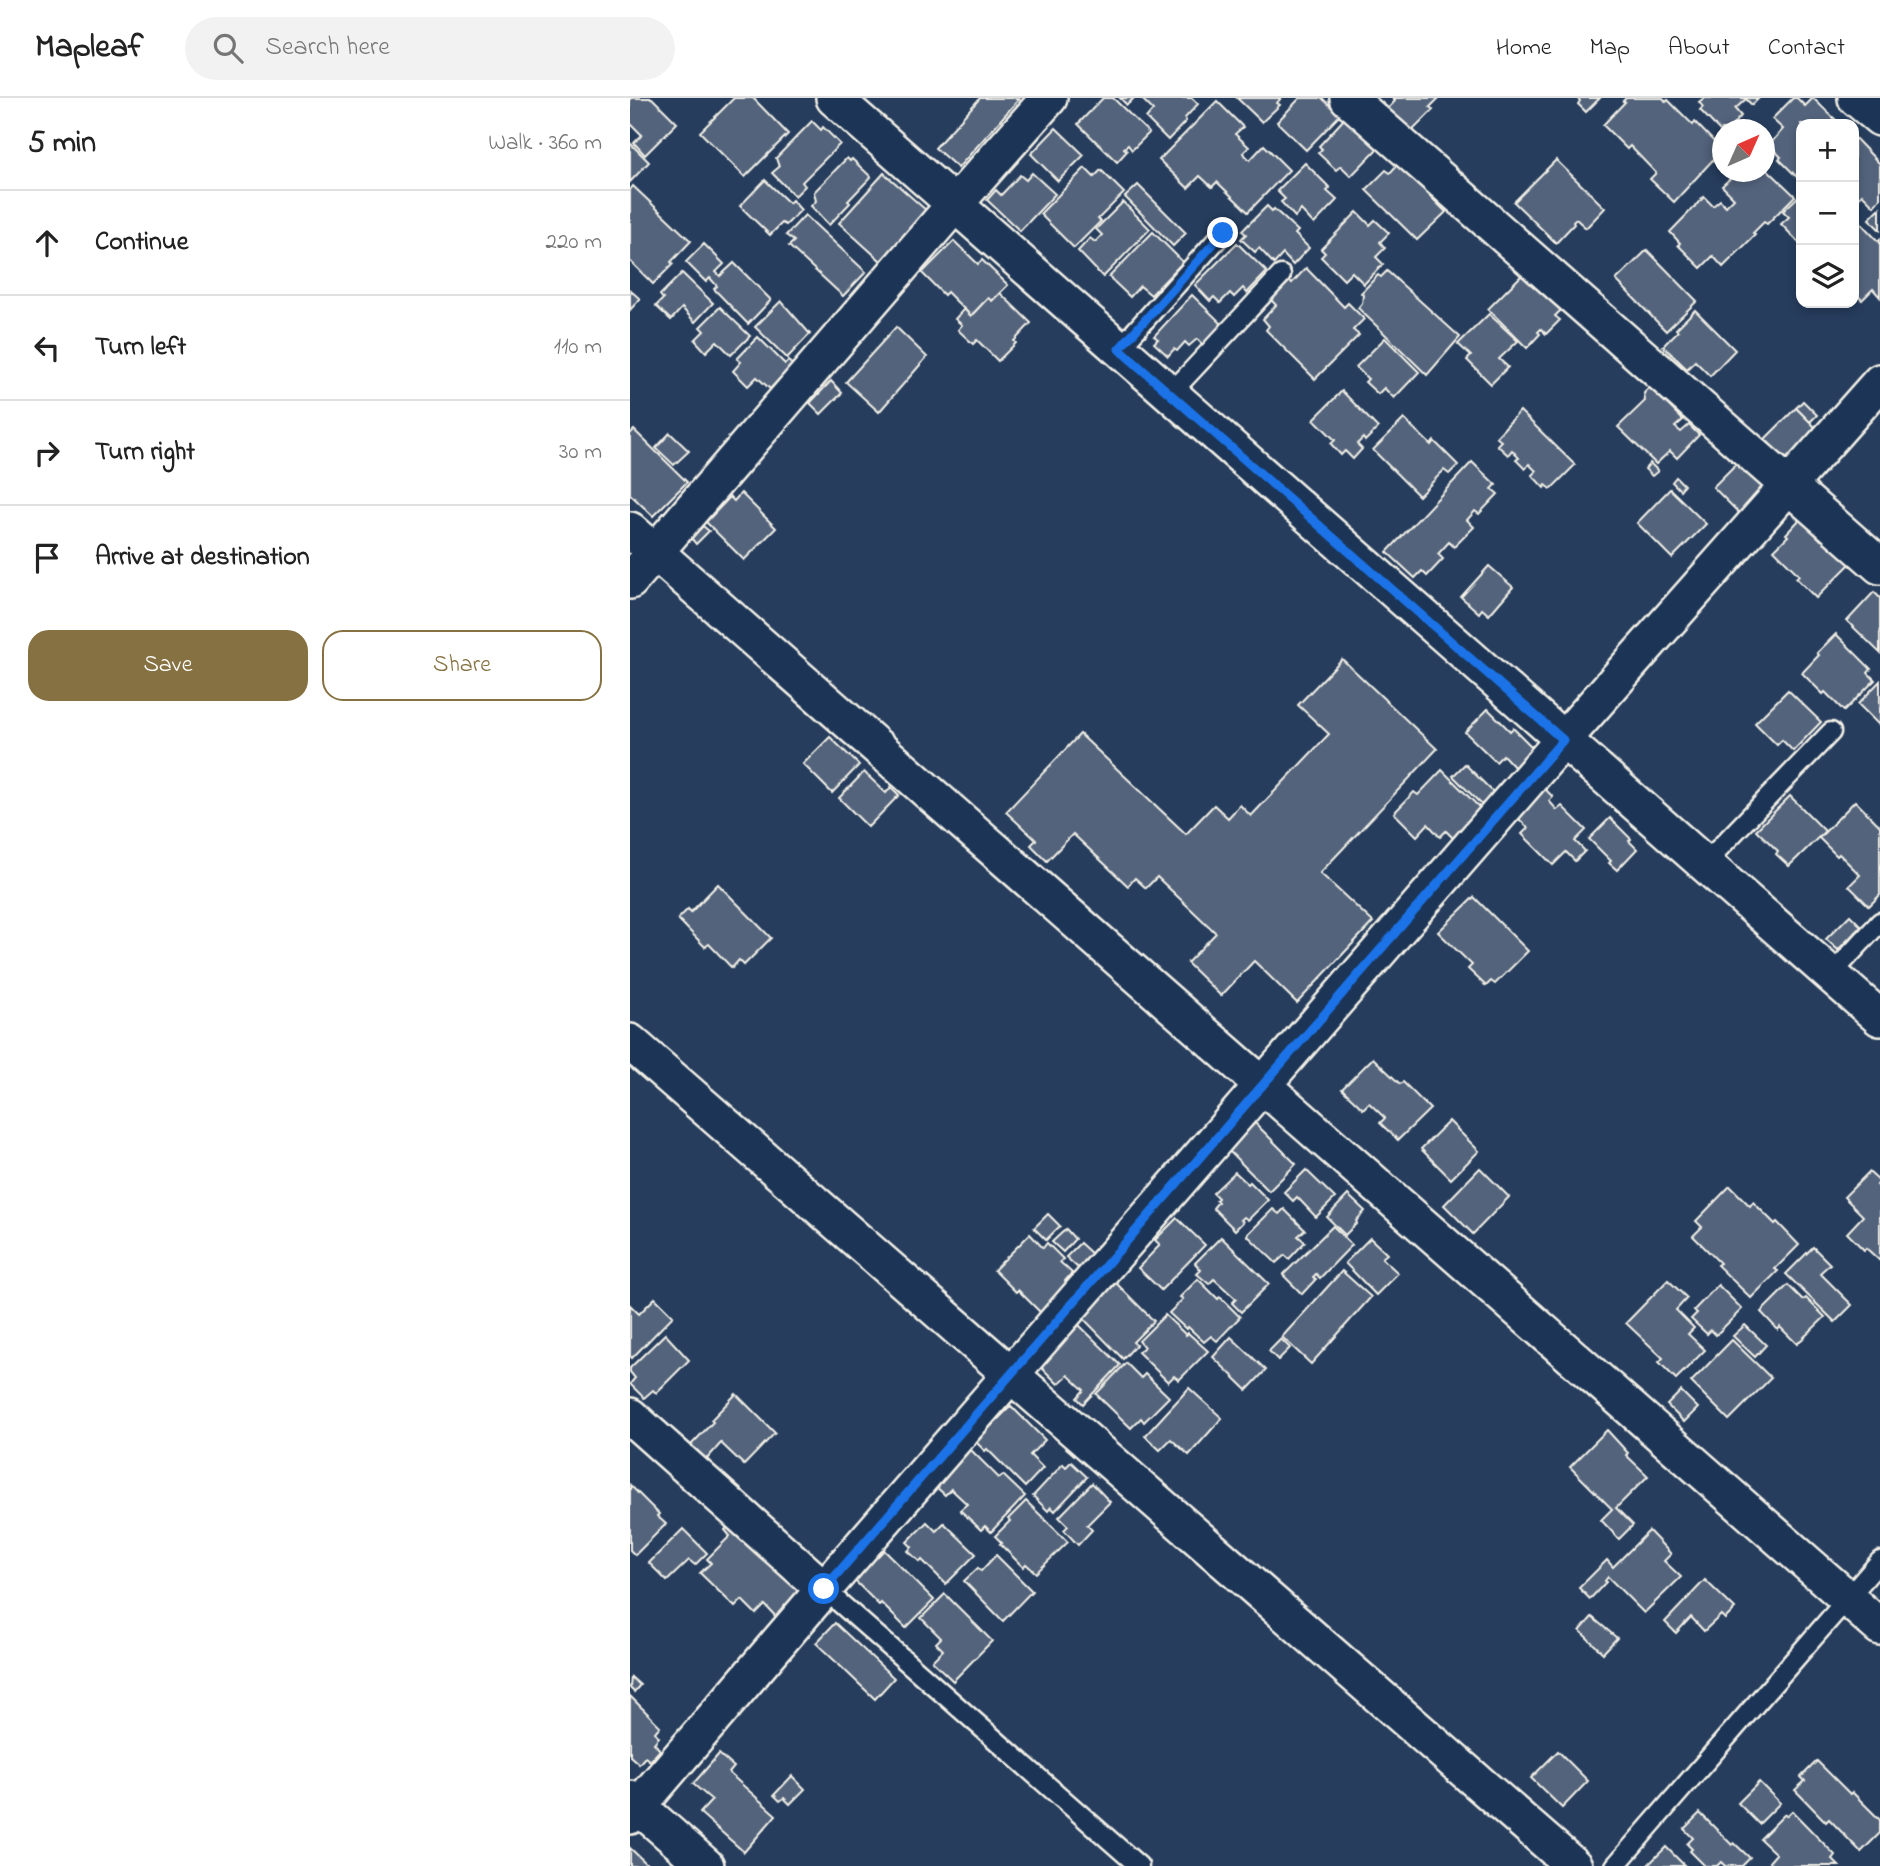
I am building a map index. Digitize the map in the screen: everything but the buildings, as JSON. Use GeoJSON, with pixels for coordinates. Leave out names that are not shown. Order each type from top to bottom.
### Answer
{"type":"FeatureCollection","features":[{"type":"Feature","properties":{"kind":"street"},"geometry":{"type":"LineString","coordinates":[[834,98],[1880,1018]]}},
{"type":"Feature","properties":{"kind":"street"},"geometry":{"type":"LineString","coordinates":[[630,581],[642,541],[955,204],[1049,98]]}},
{"type":"Feature","properties":{"kind":"street"},"geometry":{"type":"LineString","coordinates":[[1348,98],[1880,566]]}},
{"type":"Feature","properties":{"kind":"street"},"geometry":{"type":"LineString","coordinates":[[1856,98],[1880,118]]}},
{"type":"Feature","properties":{"kind":"street"},"geometry":{"type":"LineString","coordinates":[[706,1866],[633,1807],[1563,740],[1880,382]]}},
{"type":"Feature","properties":{"kind":"street"},"geometry":{"type":"LineString","coordinates":[[642,541],[1880,1627]]}},
{"type":"Feature","properties":{"kind":"street"},"geometry":{"type":"LineString","coordinates":[[630,1042],[1574,1866]]}},
{"type":"Feature","properties":{"kind":"street"},"geometry":{"type":"LineString","coordinates":[[630,1416],[824,1589]]}},
{"type":"Feature","properties":{"kind":"lane"},"geometry":{"type":"LineString","coordinates":[[1119,349],[1223,233]]}},
{"type":"Feature","properties":{"kind":"lane"},"geometry":{"type":"LineString","coordinates":[[1170,394],[1281,275]]}},
{"type":"Feature","properties":{"kind":"lane"},"geometry":{"type":"LineString","coordinates":[[1704,864],[1831,732]]}},
{"type":"Feature","properties":{"kind":"lane"},"geometry":{"type":"LineString","coordinates":[[1831,975],[1880,922]]}},
{"type":"Feature","properties":{"kind":"lane"},"geometry":{"type":"LineString","coordinates":[[1615,1866],[1880,1561]]}},
{"type":"Feature","properties":{"kind":"lane"},"geometry":{"type":"LineString","coordinates":[[824,1589],[1139,1866]]}},
{"type":"Feature","properties":{"kind":"route"},"geometry":{"type":"LineString","coordinates":[[824,1589],[1563,740],[1119,349],[1223,233]]}}]}
